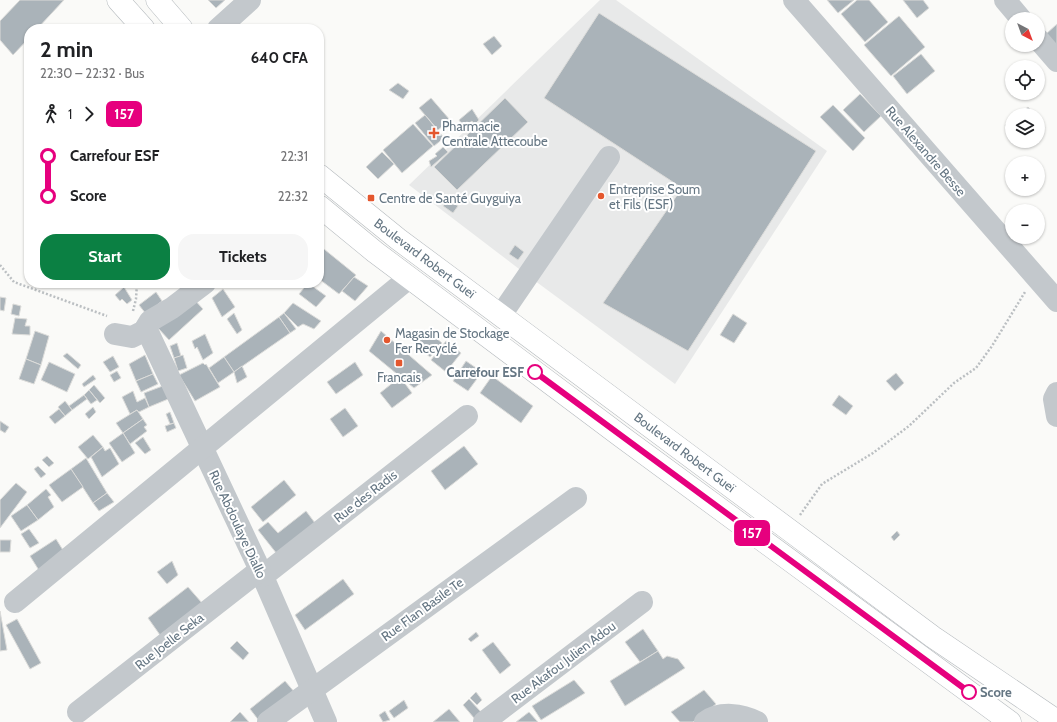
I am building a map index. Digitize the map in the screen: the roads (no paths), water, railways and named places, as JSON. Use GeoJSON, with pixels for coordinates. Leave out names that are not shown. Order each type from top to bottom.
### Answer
{"type":"FeatureCollection","features":[{"type":"Feature","properties":{"kind":"main road"},"geometry":{"type":"LineString","coordinates":[[118,0],[140,24]]}},
{"type":"Feature","properties":{"kind":"main road"},"geometry":{"type":"LineString","coordinates":[[157,0],[178,24]]}},
{"type":"Feature","properties":{"kind":"main road","name":"Boulevard Robert Gueï"},"geometry":{"type":"LineString","coordinates":[[324,179],[398,239],[933,637],[1057,721]]}},
{"type":"Feature","properties":{"kind":"main road","name":"Boulevard Robert Gueï"},"geometry":{"type":"LineString","coordinates":[[324,210],[409,278],[622,437],[1010,722]]}},
{"type":"Feature","properties":{"kind":"street"},"geometry":{"type":"LineString","coordinates":[[224,24],[250,0]]}},
{"type":"Feature","properties":{"kind":"street","name":"Rue Alexandre Besse"},"geometry":{"type":"LineString","coordinates":[[794,0],[1057,301]]}},
{"type":"Feature","properties":{"kind":"street"},"geometry":{"type":"LineString","coordinates":[[1005,0],[1015,12]]}},
{"type":"Feature","properties":{"kind":"street"},"geometry":{"type":"LineString","coordinates":[[1045,47],[1057,61]]}},
{"type":"Feature","properties":{"kind":"street"},"geometry":{"type":"LineString","coordinates":[[501,315],[609,157]]}},
{"type":"Feature","properties":{"kind":"street"},"geometry":{"type":"LineString","coordinates":[[15,602],[203,449],[409,278]]}},
{"type":"Feature","properties":{"kind":"street"},"geometry":{"type":"LineString","coordinates":[[114,326],[132,337],[144,331],[138,323],[150,321],[172,308],[198,288]]}},
{"type":"Feature","properties":{"kind":"street","name":"Rue Abdoulaye Diallo"},"geometry":{"type":"LineString","coordinates":[[138,323],[203,449],[261,573],[326,722]]}},
{"type":"Feature","properties":{"kind":"street"},"geometry":{"type":"LineString","coordinates":[[1057,393],[1054,399],[1057,416]]}},
{"type":"Feature","properties":{"kind":"street","name":"Rue des Radis"},"geometry":{"type":"LineString","coordinates":[[261,573],[467,416]]}},
{"type":"Feature","properties":{"kind":"street","name":"Rue Flan Basile Te"},"geometry":{"type":"LineString","coordinates":[[268,722],[576,498]]}},
{"type":"Feature","properties":{"kind":"street","name":"Rue Joelle Seka"},"geometry":{"type":"LineString","coordinates":[[78,712],[261,573]]}},
{"type":"Feature","properties":{"kind":"street","name":"Rue Akafou Julien Adou"},"geometry":{"type":"LineString","coordinates":[[484,722],[642,602]]}},
{"type":"Feature","properties":{"kind":"street"},"geometry":{"type":"LineString","coordinates":[[705,722],[709,719],[730,714],[748,717],[757,722]]}},
{"type":"Feature","properties":{"kind":"place","name":"Pharmacie Centrale Attecoube"},"geometry":{"type":"Point","coordinates":[434,133]}},
{"type":"Feature","properties":{"kind":"place","name":"Entreprise Soum et Fils (ESF)"},"geometry":{"type":"Point","coordinates":[601,196]}},
{"type":"Feature","properties":{"kind":"place","name":"Centre de Santé Guyguiya"},"geometry":{"type":"Point","coordinates":[371,198]}},
{"type":"Feature","properties":{"kind":"place","name":"Magasin de Stockage Fer Recyclé"},"geometry":{"type":"Point","coordinates":[387,340]}},
{"type":"Feature","properties":{"kind":"place","name":"Francais"},"geometry":{"type":"Point","coordinates":[399,363]}},
{"type":"Feature","properties":{"kind":"place","name":"Carrefour ESF"},"geometry":{"type":"Point","coordinates":[535,372]}},
{"type":"Feature","properties":{"kind":"place","name":"Score"},"geometry":{"type":"Point","coordinates":[969,692]}}]}
